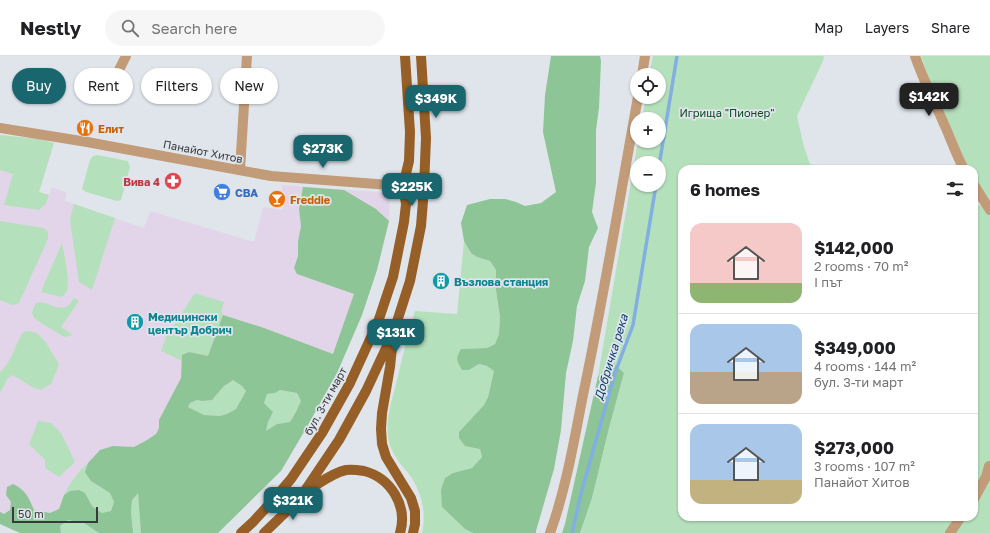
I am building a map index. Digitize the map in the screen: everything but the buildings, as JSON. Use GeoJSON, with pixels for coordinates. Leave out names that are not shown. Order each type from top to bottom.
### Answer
{"type":"FeatureCollection","features":[{"type":"Feature","properties":{"kind":"main road","name":"бул. 3-ти март"},"geometry":{"type":"LineString","coordinates":[[241,533],[253,522],[291,479],[322,433],[350,384],[378,322],[393,277],[406,204],[404,186],[409,161],[410,132],[405,56]]}},
{"type":"Feature","properties":{"kind":"main road"},"geometry":{"type":"LineString","coordinates":[[264,533],[304,492],[339,440],[366,391],[394,331],[410,280],[421,226],[426,138],[421,56]]}},
{"type":"Feature","properties":{"kind":"main road"},"geometry":{"type":"LineString","coordinates":[[417,176],[421,179],[423,188],[419,195],[410,196],[407,194],[404,186],[408,178],[417,176]]}},
{"type":"Feature","properties":{"kind":"main road"},"geometry":{"type":"LineString","coordinates":[[394,331],[390,367],[382,413],[382,444],[386,457],[411,498],[415,511],[413,533]]}},
{"type":"Feature","properties":{"kind":"main road"},"geometry":{"type":"LineString","coordinates":[[304,492],[336,473],[347,470],[358,470],[381,478],[397,497],[401,508],[402,520],[400,533]]}},
{"type":"Feature","properties":{"kind":"street"},"geometry":{"type":"LineString","coordinates":[[120,68],[126,56]]}},
{"type":"Feature","properties":{"kind":"street"},"geometry":{"type":"LineString","coordinates":[[240,170],[247,56]]}},
{"type":"Feature","properties":{"kind":"street"},"geometry":{"type":"LineString","coordinates":[[643,68],[645,56]]}},
{"type":"Feature","properties":{"kind":"street"},"geometry":{"type":"LineString","coordinates":[[915,56],[920,71],[962,165]]}},
{"type":"Feature","properties":{"kind":"street"},"geometry":{"type":"LineString","coordinates":[[550,533],[566,478],[597,331],[637,104]]}},
{"type":"Feature","properties":{"kind":"street","name":"Панайот Хитов"},"geometry":{"type":"LineString","coordinates":[[0,128],[87,142],[271,176],[404,186]]}},
{"type":"Feature","properties":{"kind":"street"},"geometry":{"type":"LineString","coordinates":[[978,191],[990,210]]}},
{"type":"Feature","properties":{"kind":"street"},"geometry":{"type":"LineString","coordinates":[[978,492],[986,477],[989,466]]}},
{"type":"Feature","properties":{"kind":"street"},"geometry":{"type":"LineString","coordinates":[[950,533],[958,521]]}},
{"type":"Feature","properties":{"kind":"shaded area"},"geometry":{"type":"Polygon","coordinates":[[[0,135],[54,143],[39,192],[49,195],[52,187],[67,193],[65,201],[144,228],[150,211],[254,242],[263,207],[283,210],[282,185],[390,193],[389,221],[377,270],[362,315],[337,373],[281,471],[218,533],[20,533],[0,524],[0,135]]]}},
{"type":"Feature","properties":{"kind":"green space"},"geometry":{"type":"Polygon","coordinates":[[[551,56],[600,56],[599,108],[596,130],[596,183],[592,212],[598,228],[589,247],[585,281],[577,306],[573,341],[566,373],[561,430],[554,469],[536,533],[473,533],[465,529],[442,507],[441,490],[445,478],[453,473],[472,468],[482,457],[480,449],[465,446],[459,438],[459,432],[484,405],[488,397],[494,371],[487,366],[479,364],[469,370],[462,370],[457,358],[461,349],[487,348],[495,344],[499,334],[500,317],[496,290],[496,270],[490,261],[477,257],[471,253],[464,241],[461,223],[467,205],[490,199],[505,199],[525,206],[541,203],[556,192],[543,132],[545,95],[551,56]]]}},
{"type":"Feature","properties":{"kind":"green space","name":"Игрища \"Пионер\""},"geometry":{"type":"Polygon","coordinates":[[[653,56],[824,56],[797,116],[804,147],[810,164],[815,165],[678,165],[678,521],[978,521],[978,206],[990,200],[990,533],[580,533],[592,498],[624,373],[612,363],[598,376],[630,188],[630,192],[666,192],[666,156],[635,156],[637,148],[666,148],[666,112],[643,112],[645,104],[666,104],[666,68],[650,68],[653,56]]]}},
{"type":"Feature","properties":{"kind":"green space"},"geometry":{"type":"Polygon","coordinates":[[[921,56],[990,56],[990,200],[978,183],[978,165],[967,165],[929,79],[921,56]]]}},
{"type":"Feature","properties":{"kind":"green space"},"geometry":{"type":"Polygon","coordinates":[[[0,135],[39,139],[54,143],[39,192],[49,195],[46,203],[39,210],[4,205],[13,174],[0,170],[0,135]]]}},
{"type":"Feature","properties":{"kind":"green space"},"geometry":{"type":"Polygon","coordinates":[[[97,155],[128,161],[130,167],[121,200],[117,201],[86,192],[82,189],[90,160],[93,156],[97,155]]]}},
{"type":"Feature","properties":{"kind":"green space"},"geometry":{"type":"Polygon","coordinates":[[[303,187],[344,190],[376,209],[389,221],[377,270],[362,315],[337,373],[281,471],[218,533],[141,533],[138,493],[132,500],[131,512],[133,533],[99,533],[84,523],[68,520],[60,526],[61,533],[20,533],[0,524],[0,512],[4,514],[10,510],[11,502],[6,495],[7,487],[13,484],[24,492],[29,498],[34,510],[50,513],[59,509],[64,495],[70,491],[79,490],[85,493],[92,506],[102,513],[111,511],[114,502],[110,493],[91,481],[85,472],[88,463],[100,450],[113,446],[134,447],[156,434],[159,428],[159,420],[181,378],[182,355],[189,352],[208,356],[223,315],[264,328],[333,354],[354,294],[297,274],[294,268],[298,256],[298,242],[301,226],[299,209],[303,187]],[[233,380],[224,386],[212,400],[197,400],[190,403],[188,407],[204,415],[220,416],[236,409],[246,391],[242,386],[233,380]],[[280,390],[275,393],[267,394],[264,403],[273,412],[268,422],[266,431],[277,424],[290,422],[301,401],[297,393],[280,390]]]}},
{"type":"Feature","properties":{"kind":"green space"},"geometry":{"type":"Polygon","coordinates":[[[74,204],[115,218],[92,290],[79,282],[70,221],[74,204]]]}},
{"type":"Feature","properties":{"kind":"green space"},"geometry":{"type":"Polygon","coordinates":[[[0,221],[44,228],[48,232],[48,239],[19,303],[13,305],[0,300],[0,221]]]}},
{"type":"Feature","properties":{"kind":"green space"},"geometry":{"type":"Polygon","coordinates":[[[464,241],[471,253],[477,257],[490,261],[496,270],[496,290],[500,317],[499,334],[495,344],[487,348],[461,349],[469,370],[479,364],[487,366],[494,371],[488,397],[484,405],[459,432],[480,449],[482,457],[472,468],[453,473],[442,507],[465,529],[473,533],[422,533],[424,517],[422,502],[413,479],[390,446],[388,417],[415,311],[457,314],[464,241]]]}},
{"type":"Feature","properties":{"kind":"green space"},"geometry":{"type":"Polygon","coordinates":[[[62,243],[68,286],[66,292],[61,297],[42,292],[42,289],[62,243]]]}},
{"type":"Feature","properties":{"kind":"green space"},"geometry":{"type":"Polygon","coordinates":[[[195,293],[224,302],[221,312],[223,315],[208,356],[189,352],[182,355],[182,361],[161,351],[166,337],[195,293]]]}},
{"type":"Feature","properties":{"kind":"green space"},"geometry":{"type":"Polygon","coordinates":[[[74,298],[79,301],[61,327],[73,335],[64,337],[33,317],[32,311],[36,303],[47,303],[61,308],[70,304],[74,298]]]}},
{"type":"Feature","properties":{"kind":"green space"},"geometry":{"type":"Polygon","coordinates":[[[27,331],[37,333],[44,340],[59,365],[51,384],[41,390],[32,387],[13,375],[8,378],[0,393],[0,372],[8,363],[23,332],[27,331]]]}},
{"type":"Feature","properties":{"kind":"green space"},"geometry":{"type":"Polygon","coordinates":[[[613,363],[624,373],[592,498],[580,533],[562,533],[598,376],[613,363]]]}},
{"type":"Feature","properties":{"kind":"green space"},"geometry":{"type":"Polygon","coordinates":[[[233,379],[246,391],[236,409],[220,416],[204,415],[188,407],[190,403],[197,400],[212,400],[224,386],[233,379]]]}},
{"type":"Feature","properties":{"kind":"green space"},"geometry":{"type":"Polygon","coordinates":[[[280,390],[297,393],[301,401],[290,422],[277,424],[265,432],[273,412],[264,403],[267,394],[275,393],[280,390]]]}},
{"type":"Feature","properties":{"kind":"green space"},"geometry":{"type":"Polygon","coordinates":[[[38,421],[51,423],[61,433],[75,462],[59,477],[45,468],[45,460],[29,444],[38,421]]]}},
{"type":"Feature","properties":{"kind":"green space"},"geometry":{"type":"Polygon","coordinates":[[[88,463],[86,472],[91,481],[110,493],[114,502],[111,511],[103,513],[92,506],[85,493],[70,491],[64,495],[74,478],[88,463]]]}},
{"type":"Feature","properties":{"kind":"green space"},"geometry":{"type":"Polygon","coordinates":[[[138,493],[141,533],[133,533],[131,512],[132,500],[138,493]]]}},
{"type":"Feature","properties":{"kind":"green space"},"geometry":{"type":"Polygon","coordinates":[[[67,520],[84,523],[99,533],[61,533],[60,526],[67,520]]]}},
{"type":"Feature","properties":{"kind":"waterway","name":"Добричка река"},"geometry":{"type":"LineString","coordinates":[[661,156],[677,56]]}},
{"type":"Feature","properties":{"kind":"waterway","name":"Добричка река"},"geometry":{"type":"LineString","coordinates":[[572,533],[582,490],[615,373],[633,325],[655,192]]}},
{"type":"Feature","properties":{"kind":"place","name":"Елит"},"geometry":{"type":"Point","coordinates":[85,128]}},
{"type":"Feature","properties":{"kind":"place","name":"Вива 4"},"geometry":{"type":"Point","coordinates":[173,181]}},
{"type":"Feature","properties":{"kind":"place","name":"CBA"},"geometry":{"type":"Point","coordinates":[222,192]}},
{"type":"Feature","properties":{"kind":"place","name":"Freddie"},"geometry":{"type":"Point","coordinates":[277,199]}},
{"type":"Feature","properties":{"kind":"place","name":"Възлова станция"},"geometry":{"type":"Point","coordinates":[441,281]}},
{"type":"Feature","properties":{"kind":"place","name":"Медицински център Добрич"},"geometry":{"type":"Point","coordinates":[135,322]}}]}
